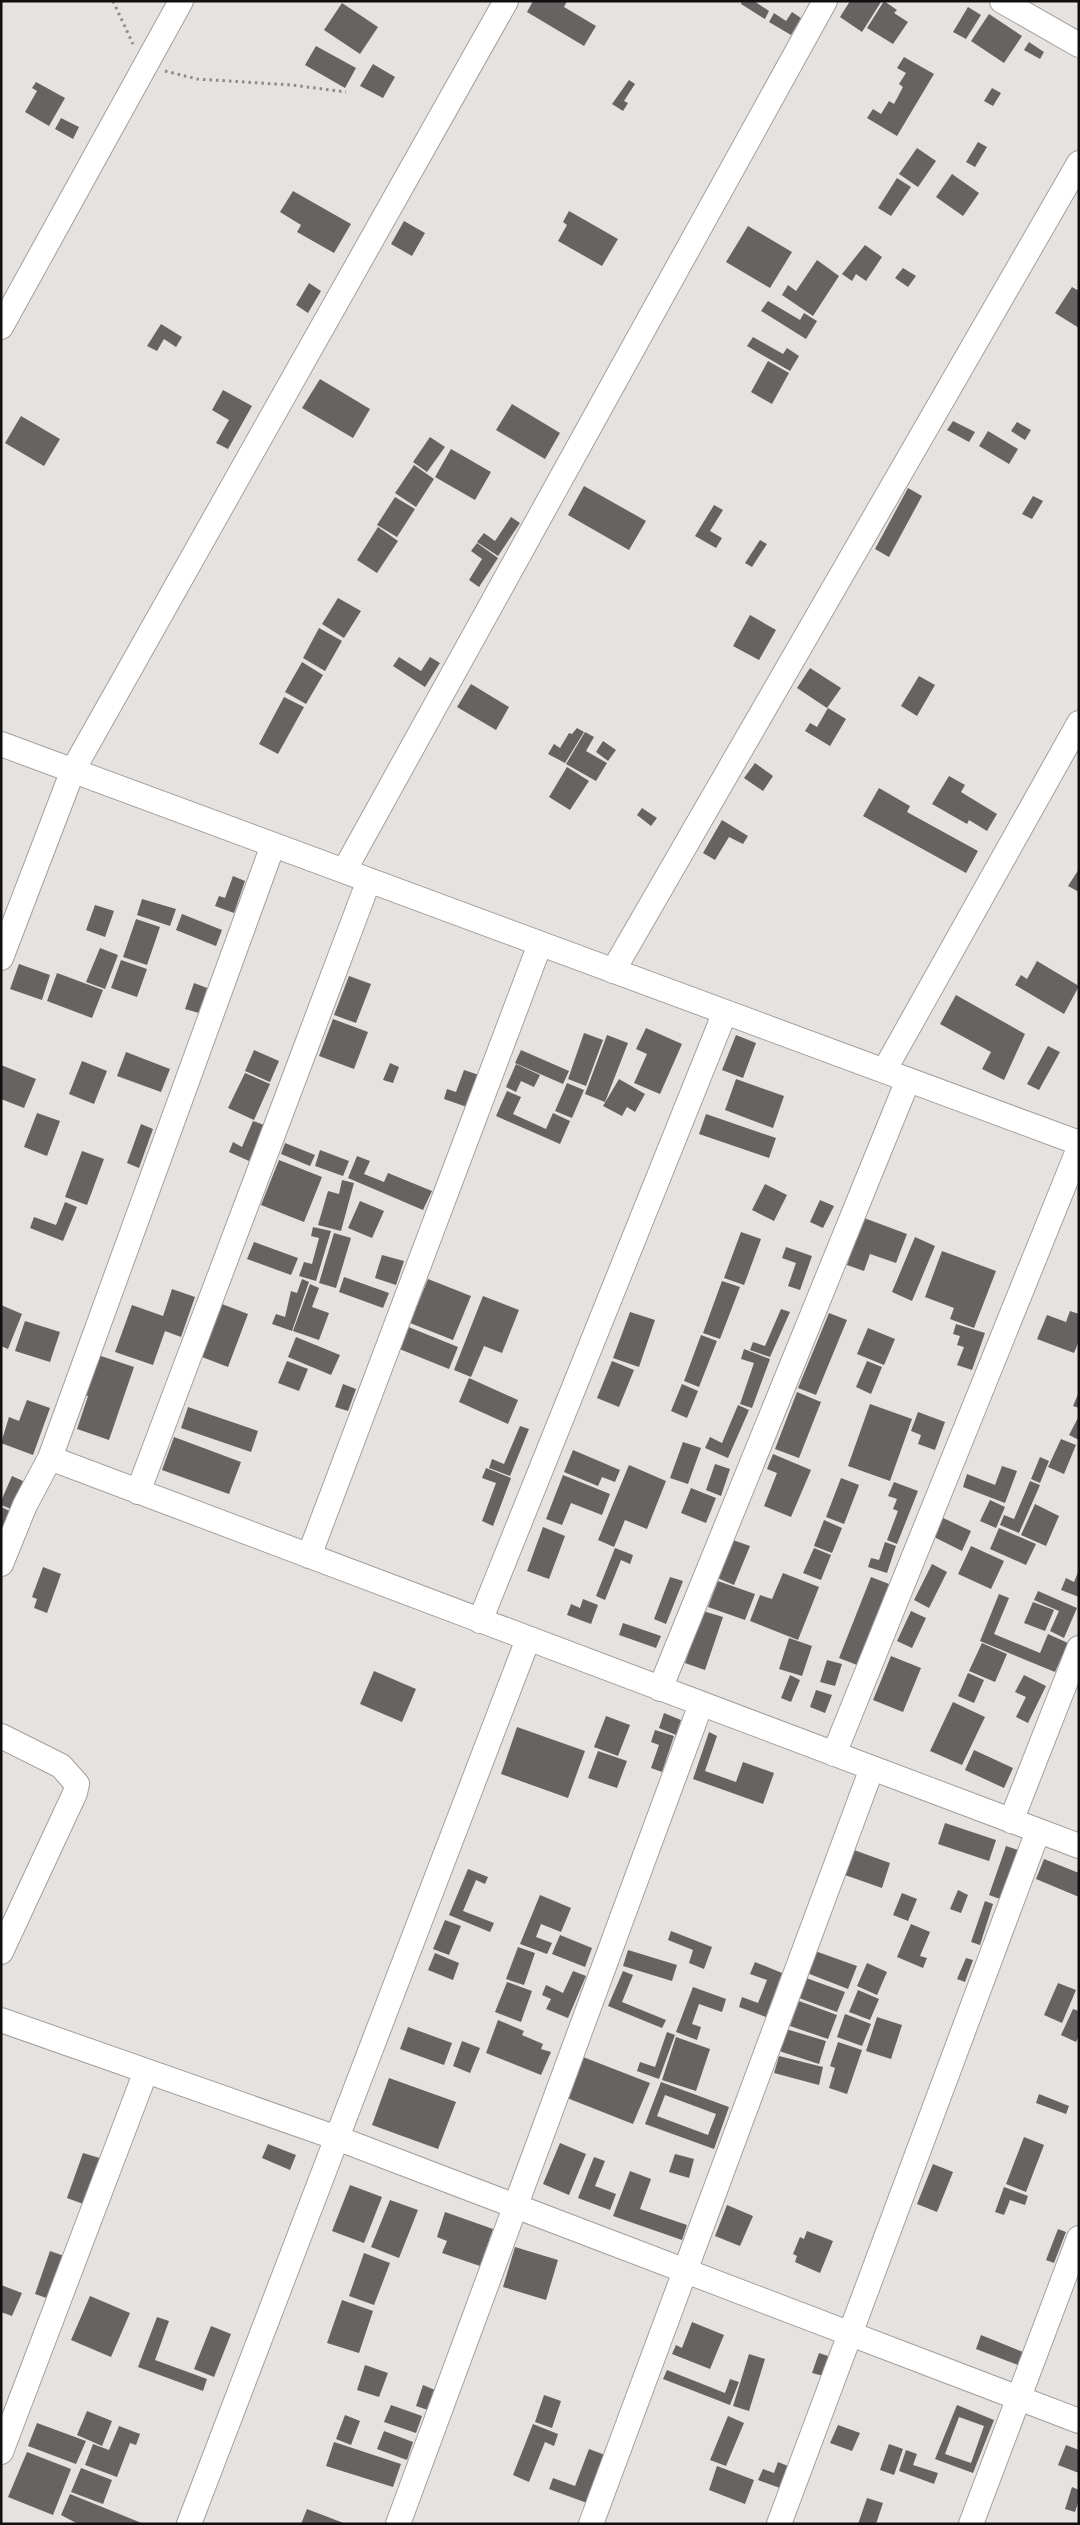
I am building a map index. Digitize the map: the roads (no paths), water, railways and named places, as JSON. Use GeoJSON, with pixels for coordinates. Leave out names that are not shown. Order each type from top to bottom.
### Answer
{"type":"FeatureCollection","features":[{"type":"Feature","properties":{"kind":"street"},"geometry":{"type":"LineString","coordinates":[[1,327],[181,1]]}},
{"type":"Feature","properties":{"kind":"street"},"geometry":{"type":"LineString","coordinates":[[1,958],[73,770],[506,1]]}},
{"type":"Feature","properties":{"kind":"street"},"geometry":{"type":"LineString","coordinates":[[344,871],[825,1]]}},
{"type":"Feature","properties":{"kind":"street"},"geometry":{"type":"LineString","coordinates":[[1002,1],[1079,45]]}},
{"type":"Feature","properties":{"kind":"street"},"geometry":{"type":"LineString","coordinates":[[613,971],[1079,164]]}},
{"type":"Feature","properties":{"kind":"street"},"geometry":{"type":"LineString","coordinates":[[884,1071],[1079,723]]}},
{"type":"Feature","properties":{"kind":"street"},"geometry":{"type":"LineString","coordinates":[[1,744],[1079,1143]]}},
{"type":"Feature","properties":{"kind":"street"},"geometry":{"type":"LineString","coordinates":[[1,1564],[25,1505],[50,1458],[273,845]]}},
{"type":"Feature","properties":{"kind":"street"},"geometry":{"type":"LineString","coordinates":[[138,1492],[369,880]]}},
{"type":"Feature","properties":{"kind":"street"},"geometry":{"type":"LineString","coordinates":[[309,1556],[540,944]]}},
{"type":"Feature","properties":{"kind":"street"},"geometry":{"type":"LineString","coordinates":[[480,1621],[725,1012]]}},
{"type":"Feature","properties":{"kind":"street"},"geometry":{"type":"LineString","coordinates":[[660,1689],[908,1080]]}},
{"type":"Feature","properties":{"kind":"street"},"geometry":{"type":"LineString","coordinates":[[834,1754],[1079,1148]]}},
{"type":"Feature","properties":{"kind":"street"},"geometry":{"type":"LineString","coordinates":[[50,1458],[1079,1846]]}},
{"type":"Feature","properties":{"kind":"street"},"geometry":{"type":"LineString","coordinates":[[190,2524],[528,1639]]}},
{"type":"Feature","properties":{"kind":"street"},"geometry":{"type":"LineString","coordinates":[[1011,1821],[1079,1648]]}},
{"type":"Feature","properties":{"kind":"street"},"geometry":{"type":"LineString","coordinates":[[398,2524],[701,1704]]}},
{"type":"Feature","properties":{"kind":"street"},"geometry":{"type":"LineString","coordinates":[[1,1736],[61,1766],[77,1784],[75,1793],[1,1952]]}},
{"type":"Feature","properties":{"kind":"street"},"geometry":{"type":"LineString","coordinates":[[591,2524],[872,1768]]}},
{"type":"Feature","properties":{"kind":"street"},"geometry":{"type":"LineString","coordinates":[[779,2524],[1038,1831]]}},
{"type":"Feature","properties":{"kind":"street"},"geometry":{"type":"LineString","coordinates":[[1,2020],[337,2138],[1079,2421]]}},
{"type":"Feature","properties":{"kind":"street"},"geometry":{"type":"LineString","coordinates":[[1,2452],[146,2071]]}},
{"type":"Feature","properties":{"kind":"street"},"geometry":{"type":"LineString","coordinates":[[971,2524],[1079,2238]]}}]}
